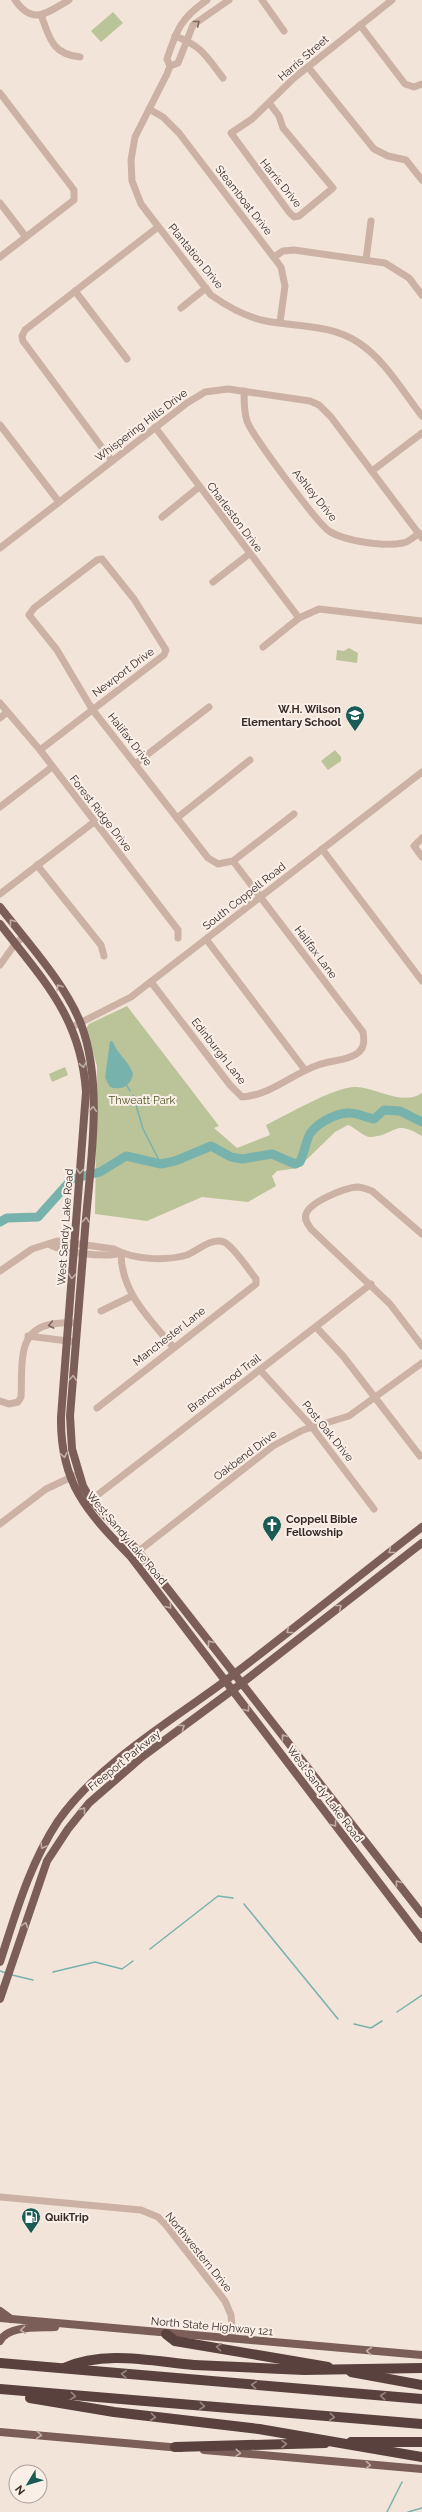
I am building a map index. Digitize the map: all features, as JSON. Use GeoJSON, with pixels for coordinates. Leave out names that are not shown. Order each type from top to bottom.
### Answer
{"type":"FeatureCollection","features":[{"type":"Feature","properties":{"kind":"highway"},"geometry":{"type":"LineString","coordinates":[[166,2334],[175,2341],[224,2348],[422,2385]]}},
{"type":"Feature","properties":{"kind":"highway"},"geometry":{"type":"LineString","coordinates":[[62,2369],[82,2360],[100,2358],[194,2365],[304,2370],[422,2368]]}},
{"type":"Feature","properties":{"kind":"highway"},"geometry":{"type":"LineString","coordinates":[[0,2363],[422,2399]]}},
{"type":"Feature","properties":{"kind":"highway"},"geometry":{"type":"LineString","coordinates":[[3,2390],[422,2424]]}},
{"type":"Feature","properties":{"kind":"highway"},"geometry":{"type":"LineString","coordinates":[[3,2390],[12,2395],[114,2412],[259,2429],[422,2457]]}},
{"type":"Feature","properties":{"kind":"highway"},"geometry":{"type":"LineString","coordinates":[[175,2447],[422,2442]]}},
{"type":"Feature","properties":{"kind":"main road","name":"West Sandy Lake Road"},"geometry":{"type":"LineString","coordinates":[[0,907],[65,995],[80,1023],[93,1070],[88,1193],[79,1243]]}},
{"type":"Feature","properties":{"kind":"main road","name":"West Sandy Lake Road"},"geometry":{"type":"LineString","coordinates":[[0,924],[54,994],[72,1027],[84,1065],[86,1092],[78,1195],[79,1252],[77,1323],[72,1341],[60,1433],[70,1478],[78,1495],[94,1519],[131,1557],[422,1938]]}},
{"type":"Feature","properties":{"kind":"main road","name":"West Sandy Lake Road"},"geometry":{"type":"LineString","coordinates":[[79,1252],[68,1322],[72,1341],[70,1430],[72,1449],[78,1474],[91,1500],[138,1551],[422,1914]]}},
{"type":"Feature","properties":{"kind":"main road"},"geometry":{"type":"LineString","coordinates":[[234,1673],[422,1527]]}},
{"type":"Feature","properties":{"kind":"main road"},"geometry":{"type":"LineString","coordinates":[[242,1683],[422,1543]]}},
{"type":"Feature","properties":{"kind":"main road"},"geometry":{"type":"LineString","coordinates":[[367,1570],[375,1580]]}},
{"type":"Feature","properties":{"kind":"main road"},"geometry":{"type":"LineString","coordinates":[[306,1618],[313,1628]]}},
{"type":"Feature","properties":{"kind":"main road","name":"Freeport Parkway"},"geometry":{"type":"LineString","coordinates":[[1,1960],[26,1881],[59,1821],[80,1795],[135,1748],[234,1673]]}},
{"type":"Feature","properties":{"kind":"main road","name":"Freeport Parkway"},"geometry":{"type":"LineString","coordinates":[[0,1999],[47,1861],[68,1829],[89,1803],[142,1757],[242,1683]]}},
{"type":"Feature","properties":{"kind":"main road"},"geometry":{"type":"LineString","coordinates":[[135,1748],[142,1757]]}},
{"type":"Feature","properties":{"kind":"main road"},"geometry":{"type":"LineString","coordinates":[[320,1805],[329,1794]]}},
{"type":"Feature","properties":{"kind":"main road"},"geometry":{"type":"LineString","coordinates":[[0,2311],[12,2319]]}},
{"type":"Feature","properties":{"kind":"main road","name":"North State Highway 121"},"geometry":{"type":"LineString","coordinates":[[0,2318],[166,2334],[422,2355]]}},
{"type":"Feature","properties":{"kind":"main road"},"geometry":{"type":"LineString","coordinates":[[0,2341],[3,2336],[10,2331],[76,2325]]}},
{"type":"Feature","properties":{"kind":"main road"},"geometry":{"type":"LineString","coordinates":[[0,2425],[17,2433]]}},
{"type":"Feature","properties":{"kind":"main road"},"geometry":{"type":"LineString","coordinates":[[0,2432],[422,2469]]}},
{"type":"Feature","properties":{"kind":"main road"},"geometry":{"type":"LineString","coordinates":[[0,2436],[17,2433]]}},
{"type":"Feature","properties":{"kind":"street"},"geometry":{"type":"LineString","coordinates":[[15,0],[22,11],[39,15],[69,0]]}},
{"type":"Feature","properties":{"kind":"street","name":"Plantation Drive"},"geometry":{"type":"LineString","coordinates":[[170,66],[167,59],[175,36],[186,16],[207,0]]}},
{"type":"Feature","properties":{"kind":"street","name":"Plantation Drive"},"geometry":{"type":"LineString","coordinates":[[229,0],[193,25],[178,63],[170,66],[135,137],[131,150],[130,172],[137,196],[158,227],[211,295],[235,310],[260,319],[334,331],[360,343],[375,356],[422,416]]}},
{"type":"Feature","properties":{"kind":"street"},"geometry":{"type":"LineString","coordinates":[[262,0],[284,31]]}},
{"type":"Feature","properties":{"kind":"street","name":"Harris Street"},"geometry":{"type":"LineString","coordinates":[[231,133],[270,104],[308,67],[392,0]]}},
{"type":"Feature","properties":{"kind":"street"},"geometry":{"type":"LineString","coordinates":[[39,15],[57,50],[67,56],[80,57]]}},
{"type":"Feature","properties":{"kind":"street"},"geometry":{"type":"LineString","coordinates":[[360,26],[405,84],[414,87],[422,84]]}},
{"type":"Feature","properties":{"kind":"street"},"geometry":{"type":"LineString","coordinates":[[175,36],[200,48],[223,78]]}},
{"type":"Feature","properties":{"kind":"street"},"geometry":{"type":"LineString","coordinates":[[308,67],[374,149],[384,155],[406,160],[422,180]]}},
{"type":"Feature","properties":{"kind":"street"},"geometry":{"type":"LineString","coordinates":[[0,93],[74,190],[74,200],[0,257]]}},
{"type":"Feature","properties":{"kind":"street","name":"Harris Drive"},"geometry":{"type":"LineString","coordinates":[[231,133],[289,212],[294,217],[300,216],[333,188],[283,128],[279,116],[270,104]]}},
{"type":"Feature","properties":{"kind":"street","name":"Steamboat Drive"},"geometry":{"type":"LineString","coordinates":[[149,109],[163,117],[179,133],[274,257],[283,272],[285,286],[280,322]]}},
{"type":"Feature","properties":{"kind":"street"},"geometry":{"type":"LineString","coordinates":[[0,203],[26,237]]}},
{"type":"Feature","properties":{"kind":"street"},"geometry":{"type":"LineString","coordinates":[[366,260],[371,221]]}},
{"type":"Feature","properties":{"kind":"street"},"geometry":{"type":"LineString","coordinates":[[112,461],[23,341],[22,336],[25,330],[158,227]]}},
{"type":"Feature","properties":{"kind":"street"},"geometry":{"type":"LineString","coordinates":[[274,257],[282,251],[294,250],[385,263],[399,270],[409,278],[422,295]]}},
{"type":"Feature","properties":{"kind":"street"},"geometry":{"type":"LineString","coordinates":[[181,308],[206,288]]}},
{"type":"Feature","properties":{"kind":"street"},"geometry":{"type":"LineString","coordinates":[[75,291],[127,359]]}},
{"type":"Feature","properties":{"kind":"street","name":"Whispering Hills Drive"},"geometry":{"type":"LineString","coordinates":[[0,548],[187,402],[205,392],[228,389],[310,401],[319,405],[372,471],[420,536]]}},
{"type":"Feature","properties":{"kind":"street","name":"Ashley Drive"},"geometry":{"type":"LineString","coordinates":[[244,391],[244,411],[249,427],[315,516],[329,531],[345,538],[390,544],[405,543],[420,536]]}},
{"type":"Feature","properties":{"kind":"street"},"geometry":{"type":"LineString","coordinates":[[0,425],[59,502]]}},
{"type":"Feature","properties":{"kind":"street","name":"Charleston Drive"},"geometry":{"type":"LineString","coordinates":[[155,427],[249,554],[299,618]]}},
{"type":"Feature","properties":{"kind":"street"},"geometry":{"type":"LineString","coordinates":[[372,471],[422,432]]}},
{"type":"Feature","properties":{"kind":"street"},"geometry":{"type":"LineString","coordinates":[[162,517],[199,487]]}},
{"type":"Feature","properties":{"kind":"street"},"geometry":{"type":"LineString","coordinates":[[213,582],[249,554]]}},
{"type":"Feature","properties":{"kind":"street","name":"Halifax Drive"},"geometry":{"type":"LineString","coordinates":[[102,559],[97,560],[34,608],[29,614],[32,620],[57,650],[92,709],[208,858],[218,864],[232,862]]}},
{"type":"Feature","properties":{"kind":"street","name":"Newport Drive"},"geometry":{"type":"LineString","coordinates":[[40,750],[164,655],[166,650],[134,599],[102,559]]}},
{"type":"Feature","properties":{"kind":"street"},"geometry":{"type":"LineString","coordinates":[[263,647],[299,618],[311,612],[327,609],[422,621]]}},
{"type":"Feature","properties":{"kind":"street","name":"Forest Ridge Drive"},"geometry":{"type":"LineString","coordinates":[[0,703],[40,750],[178,930],[178,938]]}},
{"type":"Feature","properties":{"kind":"street"},"geometry":{"type":"LineString","coordinates":[[135,764],[209,706]]}},
{"type":"Feature","properties":{"kind":"street"},"geometry":{"type":"LineString","coordinates":[[0,718],[7,712]]}},
{"type":"Feature","properties":{"kind":"street"},"geometry":{"type":"LineString","coordinates":[[177,818],[250,760]]}},
{"type":"Feature","properties":{"kind":"street"},"geometry":{"type":"LineString","coordinates":[[0,807],[52,767]]}},
{"type":"Feature","properties":{"kind":"street","name":"South Coppell Road"},"geometry":{"type":"LineString","coordinates":[[72,1027],[123,1002],[152,982],[422,772]]}},
{"type":"Feature","properties":{"kind":"street"},"geometry":{"type":"LineString","coordinates":[[232,862],[294,814]]}},
{"type":"Feature","properties":{"kind":"street"},"geometry":{"type":"LineString","coordinates":[[0,894],[94,822]]}},
{"type":"Feature","properties":{"kind":"street"},"geometry":{"type":"LineString","coordinates":[[422,838],[414,846],[422,858]]}},
{"type":"Feature","properties":{"kind":"street"},"geometry":{"type":"LineString","coordinates":[[322,849],[422,981]]}},
{"type":"Feature","properties":{"kind":"street","name":"Halifax Lane"},"geometry":{"type":"LineString","coordinates":[[232,862],[363,1032],[363,1045],[360,1051],[352,1056]]}},
{"type":"Feature","properties":{"kind":"street"},"geometry":{"type":"LineString","coordinates":[[37,865],[101,944],[104,956]]}},
{"type":"Feature","properties":{"kind":"street"},"geometry":{"type":"LineString","coordinates":[[0,965],[15,944],[23,938]]}},
{"type":"Feature","properties":{"kind":"street"},"geometry":{"type":"LineString","coordinates":[[206,939],[305,1070]]}},
{"type":"Feature","properties":{"kind":"street","name":"Edinburgh Lane"},"geometry":{"type":"LineString","coordinates":[[152,982],[230,1085],[242,1097],[272,1089],[305,1070],[352,1056]]}},
{"type":"Feature","properties":{"kind":"street"},"geometry":{"type":"LineString","coordinates":[[422,1234],[372,1191],[362,1187],[345,1190],[316,1203],[306,1215],[305,1220],[316,1235],[371,1284],[390,1304],[422,1346]]}},
{"type":"Feature","properties":{"kind":"street"},"geometry":{"type":"LineString","coordinates":[[0,1271],[32,1249],[57,1241],[114,1249],[121,1253]]}},
{"type":"Feature","properties":{"kind":"street","name":"Manchester Lane"},"geometry":{"type":"LineString","coordinates":[[97,1408],[173,1347],[256,1284],[256,1279],[223,1242],[215,1241],[186,1255],[170,1257],[151,1258],[121,1253]]}},
{"type":"Feature","properties":{"kind":"street"},"geometry":{"type":"LineString","coordinates":[[49,1244],[54,1248],[79,1252],[112,1256],[121,1253]]}},
{"type":"Feature","properties":{"kind":"street"},"geometry":{"type":"LineString","coordinates":[[121,1253],[123,1274],[132,1296],[173,1347]]}},
{"type":"Feature","properties":{"kind":"street","name":"Branchwood Trail"},"geometry":{"type":"LineString","coordinates":[[91,1500],[316,1328],[371,1284]]}},
{"type":"Feature","properties":{"kind":"street"},"geometry":{"type":"LineString","coordinates":[[101,1311],[132,1296]]}},
{"type":"Feature","properties":{"kind":"street"},"geometry":{"type":"LineString","coordinates":[[0,1401],[10,1404],[18,1402],[21,1397],[24,1346],[28,1336],[38,1328],[68,1322],[77,1323]]}},
{"type":"Feature","properties":{"kind":"street"},"geometry":{"type":"LineString","coordinates":[[316,1328],[343,1356],[420,1456]]}},
{"type":"Feature","properties":{"kind":"street"},"geometry":{"type":"LineString","coordinates":[[28,1336],[72,1341]]}},
{"type":"Feature","properties":{"kind":"street","name":"Oakbend Drive"},"geometry":{"type":"LineString","coordinates":[[131,1557],[269,1449],[291,1435],[349,1416],[376,1398],[422,1362]]}},
{"type":"Feature","properties":{"kind":"street","name":"Post Oak Drive"},"geometry":{"type":"LineString","coordinates":[[260,1370],[312,1427],[374,1509]]}},
{"type":"Feature","properties":{"kind":"street"},"geometry":{"type":"LineString","coordinates":[[0,1524],[46,1489],[78,1474]]}},
{"type":"Feature","properties":{"kind":"street","name":"Northwestern Drive"},"geometry":{"type":"LineString","coordinates":[[0,2197],[141,2210],[158,2217],[166,2224],[227,2305],[231,2315],[233,2339]]}},
{"type":"Feature","properties":{"kind":"green space"},"geometry":{"type":"Polygon","coordinates":[[[113,12],[123,23],[101,42],[91,31],[113,12]]]}},
{"type":"Feature","properties":{"kind":"green space"},"geometry":{"type":"Polygon","coordinates":[[[349,648],[358,653],[357,663],[336,660],[337,650],[344,651],[349,648]]]}},
{"type":"Feature","properties":{"kind":"green space"},"geometry":{"type":"Polygon","coordinates":[[[335,750],[341,757],[341,761],[328,770],[321,761],[335,750]]]}},
{"type":"Feature","properties":{"kind":"green space","name":"Thweatt Park"},"geometry":{"type":"Polygon","coordinates":[[[127,1006],[219,1126],[214,1128],[237,1148],[270,1135],[266,1125],[322,1097],[354,1087],[371,1089],[388,1095],[406,1098],[414,1097],[422,1093],[422,1136],[413,1131],[400,1128],[369,1137],[348,1125],[335,1132],[298,1168],[277,1171],[272,1176],[276,1186],[248,1202],[202,1197],[147,1221],[95,1214],[97,1066],[86,1029],[89,1024],[127,1006]]]}},
{"type":"Feature","properties":{"kind":"green space"},"geometry":{"type":"Polygon","coordinates":[[[65,1067],[68,1075],[52,1082],[49,1074],[65,1067]]]}},
{"type":"Feature","properties":{"kind":"water"},"geometry":{"type":"Polygon","coordinates":[[[110,1041],[113,1042],[117,1050],[129,1065],[133,1074],[130,1082],[122,1088],[110,1087],[105,1078],[110,1041]]]}},
{"type":"Feature","properties":{"kind":"waterway"},"geometry":{"type":"LineString","coordinates":[[127,1086],[130,1091]]}},
{"type":"Feature","properties":{"kind":"waterway"},"geometry":{"type":"LineString","coordinates":[[133,1095],[143,1129],[161,1164]]}},
{"type":"Feature","properties":{"kind":"waterway"},"geometry":{"type":"LineString","coordinates":[[0,1222],[7,1218],[38,1217],[72,1179],[100,1172],[126,1156],[161,1164],[175,1161],[211,1146],[231,1157],[242,1159],[272,1154],[295,1164],[300,1162],[303,1156],[310,1133],[314,1128],[332,1117],[345,1113],[353,1113],[374,1119],[384,1110],[400,1111],[422,1122]]}},
{"type":"Feature","properties":{"kind":"waterway"},"geometry":{"type":"LineString","coordinates":[[150,1949],[218,1896],[233,1898]]}},
{"type":"Feature","properties":{"kind":"waterway"},"geometry":{"type":"LineString","coordinates":[[244,1904],[338,2019]]}},
{"type":"Feature","properties":{"kind":"waterway"},"geometry":{"type":"LineString","coordinates":[[53,1972],[95,1962],[122,1969],[133,1961]]}},
{"type":"Feature","properties":{"kind":"waterway"},"geometry":{"type":"LineString","coordinates":[[0,1971],[6,1973]]}},
{"type":"Feature","properties":{"kind":"waterway"},"geometry":{"type":"LineString","coordinates":[[12,1975],[33,1980]]}},
{"type":"Feature","properties":{"kind":"waterway"},"geometry":{"type":"LineString","coordinates":[[397,2012],[422,1995]]}},
{"type":"Feature","properties":{"kind":"waterway"},"geometry":{"type":"LineString","coordinates":[[354,2024],[371,2028],[382,2021]]}},
{"type":"Feature","properties":{"kind":"waterway"},"geometry":{"type":"LineString","coordinates":[[387,2512],[402,2482]]}},
{"type":"Feature","properties":{"kind":"waterway"},"geometry":{"type":"LineString","coordinates":[[408,2512],[422,2508]]}},
{"type":"Feature","properties":{"kind":"place","name":"W.H. Wilson Elementary School"},"geometry":{"type":"Point","coordinates":[355,732]}},
{"type":"Feature","properties":{"kind":"place","name":"Coppell Bible Fellowship"},"geometry":{"type":"Point","coordinates":[272,1542]}},
{"type":"Feature","properties":{"kind":"place","name":"QuikTrip"},"geometry":{"type":"Point","coordinates":[31,2234]}}]}
